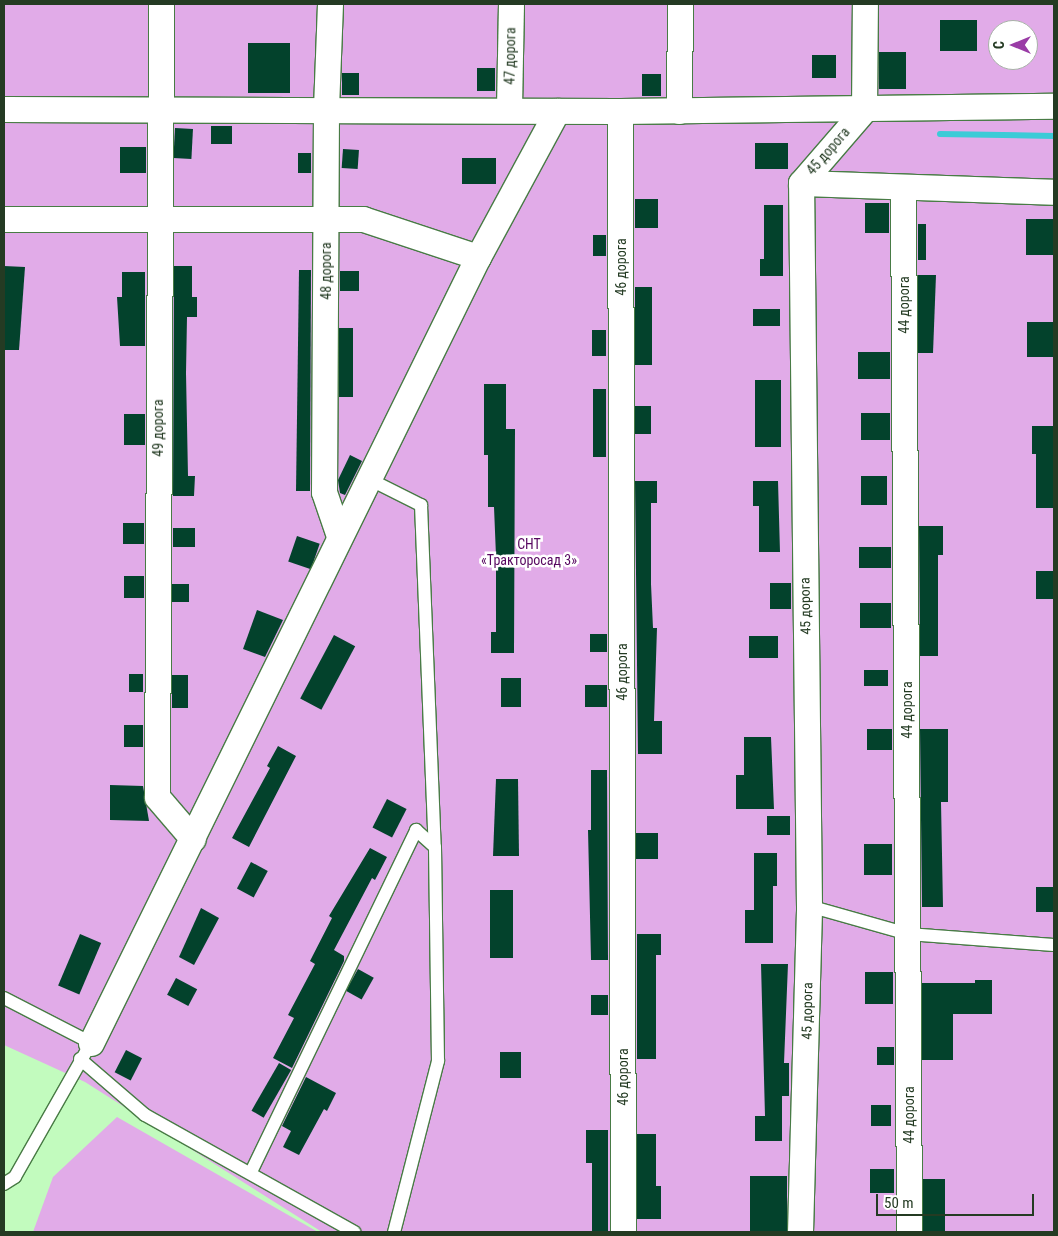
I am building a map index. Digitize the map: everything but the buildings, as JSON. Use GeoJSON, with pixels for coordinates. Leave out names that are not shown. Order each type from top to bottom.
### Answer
{"type":"FeatureCollection","features":[{"type":"Feature","properties":{"kind":"street","name":"49 дорога"},"geometry":{"type":"LineString","coordinates":[[161,4],[158,110],[157,797],[193,839]]}},
{"type":"Feature","properties":{"kind":"street","name":"48 дорога"},"geometry":{"type":"LineString","coordinates":[[330,4],[326,110],[324,492],[339,536]]}},
{"type":"Feature","properties":{"kind":"street","name":"47 дорога"},"geometry":{"type":"LineString","coordinates":[[509,108],[511,4]]}},
{"type":"Feature","properties":{"kind":"street"},"geometry":{"type":"LineString","coordinates":[[678,111],[680,4]]}},
{"type":"Feature","properties":{"kind":"street"},"geometry":{"type":"LineString","coordinates":[[864,110],[865,4]]}},
{"type":"Feature","properties":{"kind":"street"},"geometry":{"type":"LineString","coordinates":[[4,109],[326,110],[509,108],[557,111],[678,111],[1054,106]]}},
{"type":"Feature","properties":{"kind":"street","name":"45 дорога"},"geometry":{"type":"LineString","coordinates":[[800,1232],[808,906],[801,183],[864,110]]}},
{"type":"Feature","properties":{"kind":"street"},"geometry":{"type":"LineString","coordinates":[[86,1051],[193,839],[339,536],[371,480],[478,257],[557,111]]}},
{"type":"Feature","properties":{"kind":"street","name":"46 дорога"},"geometry":{"type":"LineString","coordinates":[[620,111],[624,1232]]}},
{"type":"Feature","properties":{"kind":"street"},"geometry":{"type":"LineString","coordinates":[[801,183],[1054,192]]}},
{"type":"Feature","properties":{"kind":"street","name":"44 дорога"},"geometry":{"type":"LineString","coordinates":[[903,187],[909,1232]]}},
{"type":"Feature","properties":{"kind":"street"},"geometry":{"type":"LineString","coordinates":[[4,219],[363,219],[478,257]]}},
{"type":"Feature","properties":{"kind":"lane"},"geometry":{"type":"LineString","coordinates":[[371,480],[421,505],[435,847],[438,1061],[394,1232]]}},
{"type":"Feature","properties":{"kind":"lane"},"geometry":{"type":"LineString","coordinates":[[251,1172],[416,830],[435,847]]}},
{"type":"Feature","properties":{"kind":"lane"},"geometry":{"type":"LineString","coordinates":[[808,906],[908,934],[1054,945]]}},
{"type":"Feature","properties":{"kind":"lane"},"geometry":{"type":"LineString","coordinates":[[4,998],[86,1051],[145,1115],[251,1172],[354,1232]]}},
{"type":"Feature","properties":{"kind":"lane"},"geometry":{"type":"LineString","coordinates":[[4,1184],[15,1177],[86,1051]]}},
{"type":"Feature","properties":{"kind":"green space","name":"СНТ «Тракторосад 3»"},"geometry":{"type":"Polygon","coordinates":[[[4,4],[1054,4],[1054,1232],[322,1232],[85,1082],[4,1045],[4,4]]]}},
{"type":"Feature","properties":{"kind":"green space"},"geometry":{"type":"Polygon","coordinates":[[[117,1117],[318,1232],[33,1232],[53,1177],[117,1117]]]}},
{"type":"Feature","properties":{"kind":"waterway"},"geometry":{"type":"LineString","coordinates":[[940,134],[1054,136]]}}]}
